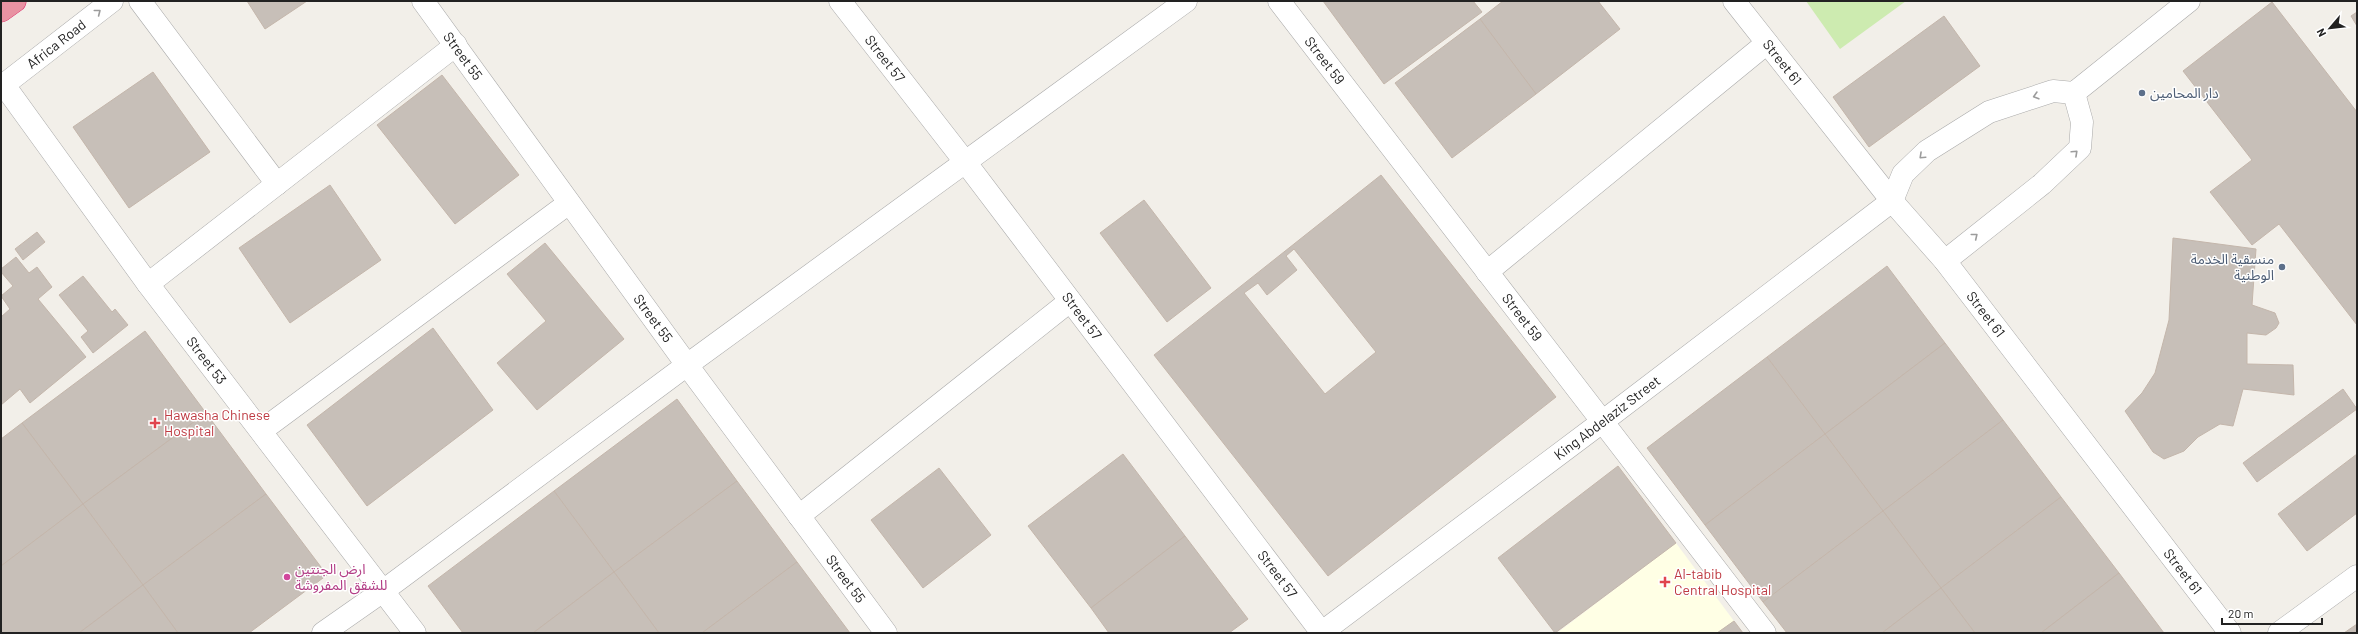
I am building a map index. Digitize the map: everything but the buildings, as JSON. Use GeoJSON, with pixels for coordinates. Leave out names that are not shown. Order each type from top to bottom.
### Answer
{"type":"FeatureCollection","features":[{"type":"Feature","properties":{"kind":"highway"},"geometry":{"type":"LineString","coordinates":[[1,11],[15,1]]}},
{"type":"Feature","properties":{"kind":"street","name":"Africa Road"},"geometry":{"type":"LineString","coordinates":[[2,86],[112,1]]}},
{"type":"Feature","properties":{"kind":"street"},"geometry":{"type":"LineString","coordinates":[[140,1],[277,184]]}},
{"type":"Feature","properties":{"kind":"street","name":"Street 55"},"geometry":{"type":"LineString","coordinates":[[423,1],[687,365],[886,633]]}},
{"type":"Feature","properties":{"kind":"street","name":"Street 57"},"geometry":{"type":"LineString","coordinates":[[840,1],[966,163],[1321,633]]}},
{"type":"Feature","properties":{"kind":"street"},"geometry":{"type":"LineString","coordinates":[[323,633],[383,591],[687,365],[966,163],[1186,1]]}},
{"type":"Feature","properties":{"kind":"street","name":"Street 59"},"geometry":{"type":"LineString","coordinates":[[1279,1],[1765,633]]}},
{"type":"Feature","properties":{"kind":"street","name":"Street 61"},"geometry":{"type":"LineString","coordinates":[[1734,1],[1892,201],[1945,261],[2230,633]]}},
{"type":"Feature","properties":{"kind":"street"},"geometry":{"type":"LineString","coordinates":[[1892,201],[1903,174],[1927,151],[1989,112],[2053,91],[2074,93],[2189,1]]}},
{"type":"Feature","properties":{"kind":"street"},"geometry":{"type":"LineString","coordinates":[[1487,272],[1767,43]]}},
{"type":"Feature","properties":{"kind":"street"},"geometry":{"type":"LineString","coordinates":[[148,284],[456,45]]}},
{"type":"Feature","properties":{"kind":"street","name":"Street 53"},"geometry":{"type":"LineString","coordinates":[[2,86],[148,284],[415,633]]}},
{"type":"Feature","properties":{"kind":"street"},"geometry":{"type":"LineString","coordinates":[[1945,261],[2042,184],[2080,148],[2082,122],[2074,93]]}},
{"type":"Feature","properties":{"kind":"street","name":"King Abdelaziz Street"},"geometry":{"type":"LineString","coordinates":[[1321,633],[1602,422],[1892,201]]}},
{"type":"Feature","properties":{"kind":"street"},"geometry":{"type":"LineString","coordinates":[[261,431],[569,203]]}},
{"type":"Feature","properties":{"kind":"street"},"geometry":{"type":"LineString","coordinates":[[799,516],[1070,301]]}},
{"type":"Feature","properties":{"kind":"street"},"geometry":{"type":"LineString","coordinates":[[2279,633],[2357,576]]}},
{"type":"Feature","properties":{"kind":"shaded area","name":"Al-tabib Central Hospital"},"geometry":{"type":"Polygon","coordinates":[[[1676,543],[1734,621],[1717,633],[1557,633],[1676,543]]]}},
{"type":"Feature","properties":{"kind":"green space"},"geometry":{"type":"Polygon","coordinates":[[[1806,1],[1906,1],[1840,49],[1806,1]]]}},
{"type":"Feature","properties":{"kind":"place","name":"دار المحامين"},"geometry":{"type":"Point","coordinates":[2142,93]}},
{"type":"Feature","properties":{"kind":"place","name":"منسقية الخدمة الوطنية"},"geometry":{"type":"Point","coordinates":[2282,267]}},
{"type":"Feature","properties":{"kind":"place","name":"Hawasha Chinese Hospital"},"geometry":{"type":"Point","coordinates":[155,423]}},
{"type":"Feature","properties":{"kind":"place","name":"ارض الجنتين للشقق المفروشة"},"geometry":{"type":"Point","coordinates":[287,577]}},
{"type":"Feature","properties":{"kind":"place","name":"Al-tabib Central Hospital"},"geometry":{"type":"Point","coordinates":[1665,582]}}]}
